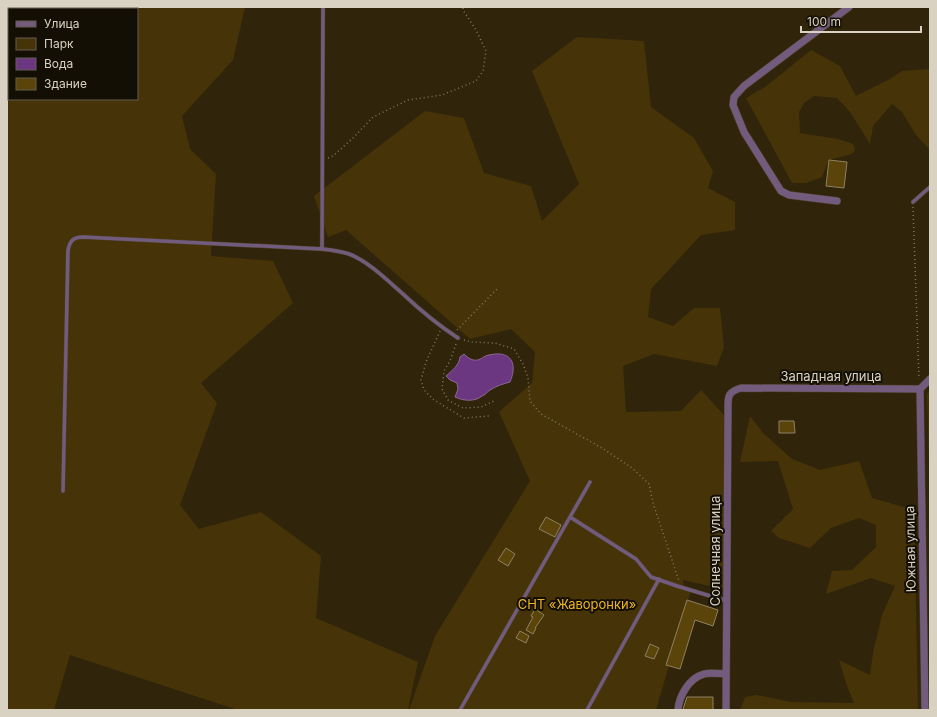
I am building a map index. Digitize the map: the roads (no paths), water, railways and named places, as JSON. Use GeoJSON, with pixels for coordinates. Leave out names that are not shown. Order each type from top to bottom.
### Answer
{"type":"FeatureCollection","features":[{"type":"Feature","properties":{"kind":"street"},"geometry":{"type":"LineString","coordinates":[[837,201],[789,195],[781,191],[744,132],[734,105],[734,97],[744,86],[849,7]]}},
{"type":"Feature","properties":{"kind":"street"},"geometry":{"type":"LineString","coordinates":[[920,388],[930,380]]}},
{"type":"Feature","properties":{"kind":"street","name":"Западная улица"},"geometry":{"type":"LineString","coordinates":[[730,393],[741,388],[920,388]]}},
{"type":"Feature","properties":{"kind":"street","name":"Южная улица"},"geometry":{"type":"LineString","coordinates":[[920,388],[925,710]]}},
{"type":"Feature","properties":{"kind":"street","name":"Солнечная улица"},"geometry":{"type":"LineString","coordinates":[[726,710],[728,400],[730,393]]}},
{"type":"Feature","properties":{"kind":"street"},"geometry":{"type":"LineString","coordinates":[[678,710],[681,697],[687,685],[704,674],[726,674]]}},
{"type":"Feature","properties":{"kind":"lane"},"geometry":{"type":"LineString","coordinates":[[322,249],[323,7]]}},
{"type":"Feature","properties":{"kind":"lane"},"geometry":{"type":"LineString","coordinates":[[913,202],[930,187]]}},
{"type":"Feature","properties":{"kind":"lane"},"geometry":{"type":"LineString","coordinates":[[63,491],[68,258],[69,245],[72,240],[77,237],[83,236],[322,249],[349,254],[359,259],[389,282],[441,327],[458,338]]}},
{"type":"Feature","properties":{"kind":"lane"},"geometry":{"type":"LineString","coordinates":[[460,710],[590,482]]}},
{"type":"Feature","properties":{"kind":"lane"},"geometry":{"type":"LineString","coordinates":[[570,517],[636,559],[651,576],[727,601]]}},
{"type":"Feature","properties":{"kind":"lane"},"geometry":{"type":"LineString","coordinates":[[587,710],[659,579]]}},
{"type":"Feature","properties":{"kind":"water"},"geometry":{"type":"Polygon","coordinates":[[[464,354],[470,359],[474,360],[488,355],[503,354],[507,356],[513,364],[510,382],[495,387],[476,399],[465,400],[455,397],[458,389],[457,383],[450,380],[446,376],[455,367],[460,357],[464,354]]]}},
{"type":"Feature","properties":{"kind":"park label","name":"СНТ «Жаворонки»"},"geometry":{"type":"Point","coordinates":[577,604]}}]}
